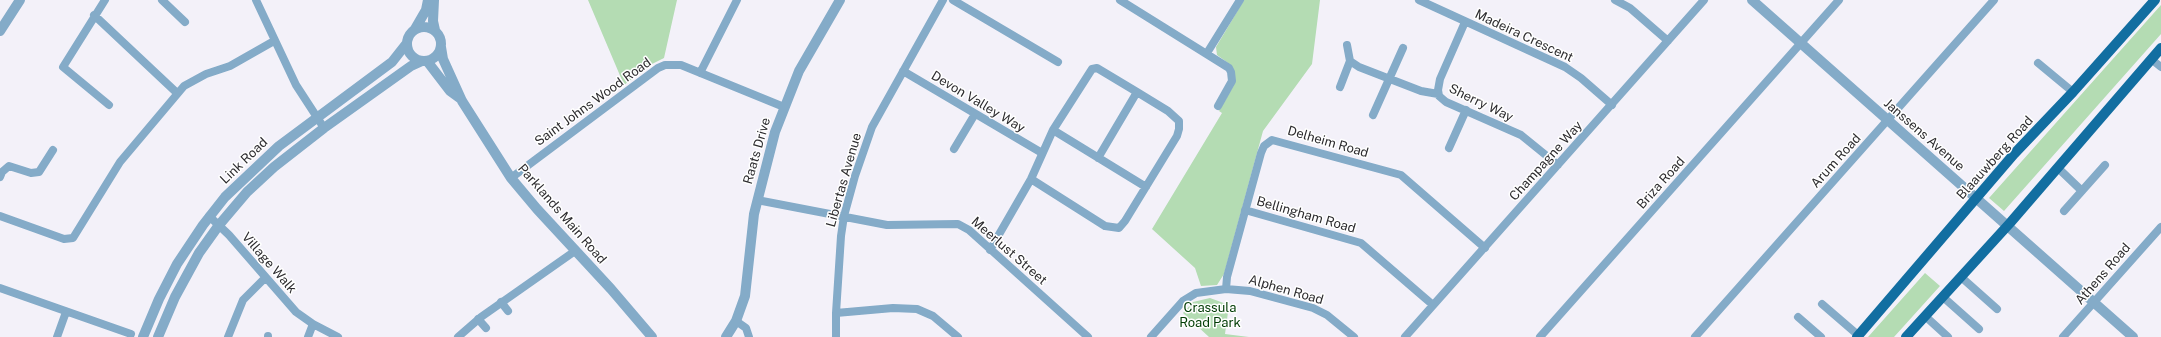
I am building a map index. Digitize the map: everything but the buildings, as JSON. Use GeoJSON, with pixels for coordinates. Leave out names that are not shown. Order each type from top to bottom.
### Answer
{"type":"FeatureCollection","features":[{"type":"Feature","properties":{"kind":"main road","name":"Blaauwberg Road"},"geometry":{"type":"LineString","coordinates":[[1858,336],[2014,154],[2073,92],[2156,0]]}},
{"type":"Feature","properties":{"kind":"main road"},"geometry":{"type":"LineString","coordinates":[[1906,337],[2007,226],[2161,48]]}},
{"type":"Feature","properties":{"kind":"street"},"geometry":{"type":"LineString","coordinates":[[0,31],[20,0]]}},
{"type":"Feature","properties":{"kind":"street"},"geometry":{"type":"LineString","coordinates":[[105,0],[94,15],[63,67],[109,106]]}},
{"type":"Feature","properties":{"kind":"street"},"geometry":{"type":"LineString","coordinates":[[162,0],[185,22]]}},
{"type":"Feature","properties":{"kind":"street"},"geometry":{"type":"LineString","coordinates":[[256,0],[296,85],[316,118],[324,128]]}},
{"type":"Feature","properties":{"kind":"street"},"geometry":{"type":"LineString","coordinates":[[428,0],[426,10],[411,33],[407,43],[411,55],[424,61],[436,56],[441,47],[440,38],[435,30],[433,21],[434,0]]}},
{"type":"Feature","properties":{"kind":"street"},"geometry":{"type":"LineString","coordinates":[[700,73],[737,0]]}},
{"type":"Feature","properties":{"kind":"street","name":"Raats Drive"},"geometry":{"type":"LineString","coordinates":[[726,337],[736,321],[745,296],[752,229],[757,200],[770,147],[784,107],[807,56],[840,0]]}},
{"type":"Feature","properties":{"kind":"street","name":"Libertas Avenue"},"geometry":{"type":"LineString","coordinates":[[836,337],[836,313],[844,216],[872,127],[943,0]]}},
{"type":"Feature","properties":{"kind":"street"},"geometry":{"type":"LineString","coordinates":[[953,0],[1058,62]]}},
{"type":"Feature","properties":{"kind":"street"},"geometry":{"type":"LineString","coordinates":[[1120,0],[1225,64],[1232,72],[1230,86],[1218,106]]}},
{"type":"Feature","properties":{"kind":"street"},"geometry":{"type":"LineString","coordinates":[[1207,53],[1240,0]]}},
{"type":"Feature","properties":{"kind":"street","name":"Madeira Crescent"},"geometry":{"type":"LineString","coordinates":[[1419,0],[1573,71],[1612,105]]}},
{"type":"Feature","properties":{"kind":"street"},"geometry":{"type":"LineString","coordinates":[[1615,0],[1634,10],[1668,41]]}},
{"type":"Feature","properties":{"kind":"street","name":"Champagne Way"},"geometry":{"type":"LineString","coordinates":[[1405,337],[1704,0]]}},
{"type":"Feature","properties":{"kind":"street","name":"Janssens Avenue"},"geometry":{"type":"LineString","coordinates":[[1752,0],[2133,337]]}},
{"type":"Feature","properties":{"kind":"street","name":"Briza Road"},"geometry":{"type":"LineString","coordinates":[[1540,337],[1839,0]]}},
{"type":"Feature","properties":{"kind":"street","name":"Arum Road"},"geometry":{"type":"LineString","coordinates":[[1695,337],[1994,0]]}},
{"type":"Feature","properties":{"kind":"street"},"geometry":{"type":"LineString","coordinates":[[94,15],[177,93]]}},
{"type":"Feature","properties":{"kind":"street","name":"Sherry Way"},"geometry":{"type":"LineString","coordinates":[[1466,22],[1440,79],[1436,94],[1446,102],[1527,139],[1558,165]]}},
{"type":"Feature","properties":{"kind":"street"},"geometry":{"type":"LineString","coordinates":[[415,29],[426,27],[435,30]]}},
{"type":"Feature","properties":{"kind":"street"},"geometry":{"type":"LineString","coordinates":[[0,216],[64,238],[73,238],[120,162],[177,93],[191,80],[230,66],[274,41]]}},
{"type":"Feature","properties":{"kind":"street","name":"Link Road"},"geometry":{"type":"LineString","coordinates":[[143,337],[171,275],[209,216],[249,172],[279,146],[392,62],[407,43]]}},
{"type":"Feature","properties":{"kind":"street"},"geometry":{"type":"LineString","coordinates":[[1340,87],[1350,61],[1347,45]]}},
{"type":"Feature","properties":{"kind":"street","name":"Parklands Main Road"},"geometry":{"type":"LineString","coordinates":[[441,47],[443,59],[454,81],[461,100],[511,178],[652,337]]}},
{"type":"Feature","properties":{"kind":"street"},"geometry":{"type":"LineString","coordinates":[[1373,115],[1403,48]]}},
{"type":"Feature","properties":{"kind":"street"},"geometry":{"type":"LineString","coordinates":[[2151,59],[2161,67]]}},
{"type":"Feature","properties":{"kind":"street","name":"Link Road"},"geometry":{"type":"LineString","coordinates":[[158,337],[185,276],[219,225],[259,181],[324,128],[406,69],[424,61]]}},
{"type":"Feature","properties":{"kind":"street","name":"Parklands Main Road"},"geometry":{"type":"LineString","coordinates":[[424,61],[450,91],[461,100]]}},
{"type":"Feature","properties":{"kind":"street"},"geometry":{"type":"LineString","coordinates":[[1350,61],[1373,73],[1390,77],[1421,91],[1436,94]]}},
{"type":"Feature","properties":{"kind":"street"},"geometry":{"type":"LineString","coordinates":[[2038,63],[2073,92]]}},
{"type":"Feature","properties":{"kind":"street","name":"Saint Johns Wood Road"},"geometry":{"type":"LineString","coordinates":[[511,178],[658,68],[669,64],[677,64],[784,107]]}},
{"type":"Feature","properties":{"kind":"street"},"geometry":{"type":"LineString","coordinates":[[990,250],[1031,179],[1053,130],[1092,69],[1097,68],[1174,115],[1180,124],[1177,136],[1123,224],[1119,228],[1106,226],[1031,179]]}},
{"type":"Feature","properties":{"kind":"street","name":"Devon Valley Way"},"geometry":{"type":"LineString","coordinates":[[903,71],[1042,153]]}},
{"type":"Feature","properties":{"kind":"street"},"geometry":{"type":"LineString","coordinates":[[1098,158],[1137,92]]}},
{"type":"Feature","properties":{"kind":"street"},"geometry":{"type":"LineString","coordinates":[[1449,148],[1466,110]]}},
{"type":"Feature","properties":{"kind":"street"},"geometry":{"type":"LineString","coordinates":[[954,149],[975,114]]}},
{"type":"Feature","properties":{"kind":"street"},"geometry":{"type":"LineString","coordinates":[[1053,130],[1146,187]]}},
{"type":"Feature","properties":{"kind":"street","name":"Delheim Road"},"geometry":{"type":"LineString","coordinates":[[1226,289],[1227,277],[1264,146],[1267,142],[1278,140],[1401,175],[1485,248]]}},
{"type":"Feature","properties":{"kind":"street"},"geometry":{"type":"LineString","coordinates":[[0,177],[2,172],[9,166],[31,173],[39,172],[53,150]]}},
{"type":"Feature","properties":{"kind":"street"},"geometry":{"type":"LineString","coordinates":[[2064,212],[2105,165]]}},
{"type":"Feature","properties":{"kind":"street"},"geometry":{"type":"LineString","coordinates":[[2058,168],[2082,191]]}},
{"type":"Feature","properties":{"kind":"street","name":"Meerlust Street"},"geometry":{"type":"LineString","coordinates":[[757,200],[887,225],[958,224],[969,230],[1088,337]]}},
{"type":"Feature","properties":{"kind":"street","name":"Bellingham Road"},"geometry":{"type":"LineString","coordinates":[[1245,210],[1361,243],[1433,305]]}},
{"type":"Feature","properties":{"kind":"street","name":"Village Walk"},"geometry":{"type":"LineString","coordinates":[[209,216],[219,225],[296,312],[313,324],[338,337]]}},
{"type":"Feature","properties":{"kind":"street","name":"Athens Road"},"geometry":{"type":"LineString","coordinates":[[2064,337],[2161,227]]}},
{"type":"Feature","properties":{"kind":"street"},"geometry":{"type":"LineString","coordinates":[[464,337],[478,319],[575,251]]}},
{"type":"Feature","properties":{"kind":"street"},"geometry":{"type":"LineString","coordinates":[[228,337],[243,300],[265,278]]}},
{"type":"Feature","properties":{"kind":"street"},"geometry":{"type":"LineString","coordinates":[[1961,278],[1997,309]]}},
{"type":"Feature","properties":{"kind":"street"},"geometry":{"type":"LineString","coordinates":[[0,288],[131,334]]}},
{"type":"Feature","properties":{"kind":"street","name":"Alphen Road"},"geometry":{"type":"LineString","coordinates":[[1151,337],[1183,301],[1196,293],[1226,289],[1250,291],[1313,308],[1327,315],[1354,337]]}},
{"type":"Feature","properties":{"kind":"street"},"geometry":{"type":"LineString","coordinates":[[1943,297],[1979,329]]}},
{"type":"Feature","properties":{"kind":"street"},"geometry":{"type":"LineString","coordinates":[[501,302],[508,311]]}},
{"type":"Feature","properties":{"kind":"street"},"geometry":{"type":"LineString","coordinates":[[1822,304],[1858,336]]}},
{"type":"Feature","properties":{"kind":"street"},"geometry":{"type":"LineString","coordinates":[[836,313],[893,308],[917,309],[933,316],[958,337]]}},
{"type":"Feature","properties":{"kind":"street"},"geometry":{"type":"LineString","coordinates":[[57,337],[66,312]]}},
{"type":"Feature","properties":{"kind":"street"},"geometry":{"type":"LineString","coordinates":[[1925,316],[1948,337]]}},
{"type":"Feature","properties":{"kind":"street"},"geometry":{"type":"LineString","coordinates":[[1798,317],[1821,337]]}},
{"type":"Feature","properties":{"kind":"street"},"geometry":{"type":"LineString","coordinates":[[478,319],[486,328]]}},
{"type":"Feature","properties":{"kind":"street","name":"Parklands Main Road"},"geometry":{"type":"LineString","coordinates":[[638,320],[659,337]]}},
{"type":"Feature","properties":{"kind":"street"},"geometry":{"type":"LineString","coordinates":[[736,321],[746,328],[749,337]]}},
{"type":"Feature","properties":{"kind":"street"},"geometry":{"type":"LineString","coordinates":[[308,337],[313,324]]}},
{"type":"Feature","properties":{"kind":"street"},"geometry":{"type":"LineString","coordinates":[[458,337],[470,328]]}},
{"type":"Feature","properties":{"kind":"green space"},"geometry":{"type":"Polygon","coordinates":[[[588,0],[677,0],[664,58],[650,65],[624,85],[588,0]]]}},
{"type":"Feature","properties":{"kind":"green space"},"geometry":{"type":"Polygon","coordinates":[[[1244,0],[1320,0],[1312,64],[1263,131],[1224,274],[1217,285],[1201,286],[1195,268],[1152,229],[1222,113],[1219,111],[1234,85],[1231,65],[1217,55],[1216,47],[1244,0]]]}},
{"type":"Feature","properties":{"kind":"green space"},"geometry":{"type":"Polygon","coordinates":[[[2161,5],[2161,34],[2004,211],[1989,198],[2161,5]]]}},
{"type":"Feature","properties":{"kind":"green space"},"geometry":{"type":"Polygon","coordinates":[[[1925,273],[1940,286],[1894,337],[1868,337],[1925,273]]]}},
{"type":"Feature","properties":{"kind":"green space","name":"Crassula Road Park"},"geometry":{"type":"Polygon","coordinates":[[[1210,298],[1229,305],[1225,334],[1249,337],[1209,337],[1183,313],[1193,302],[1210,298]]]}}]}
